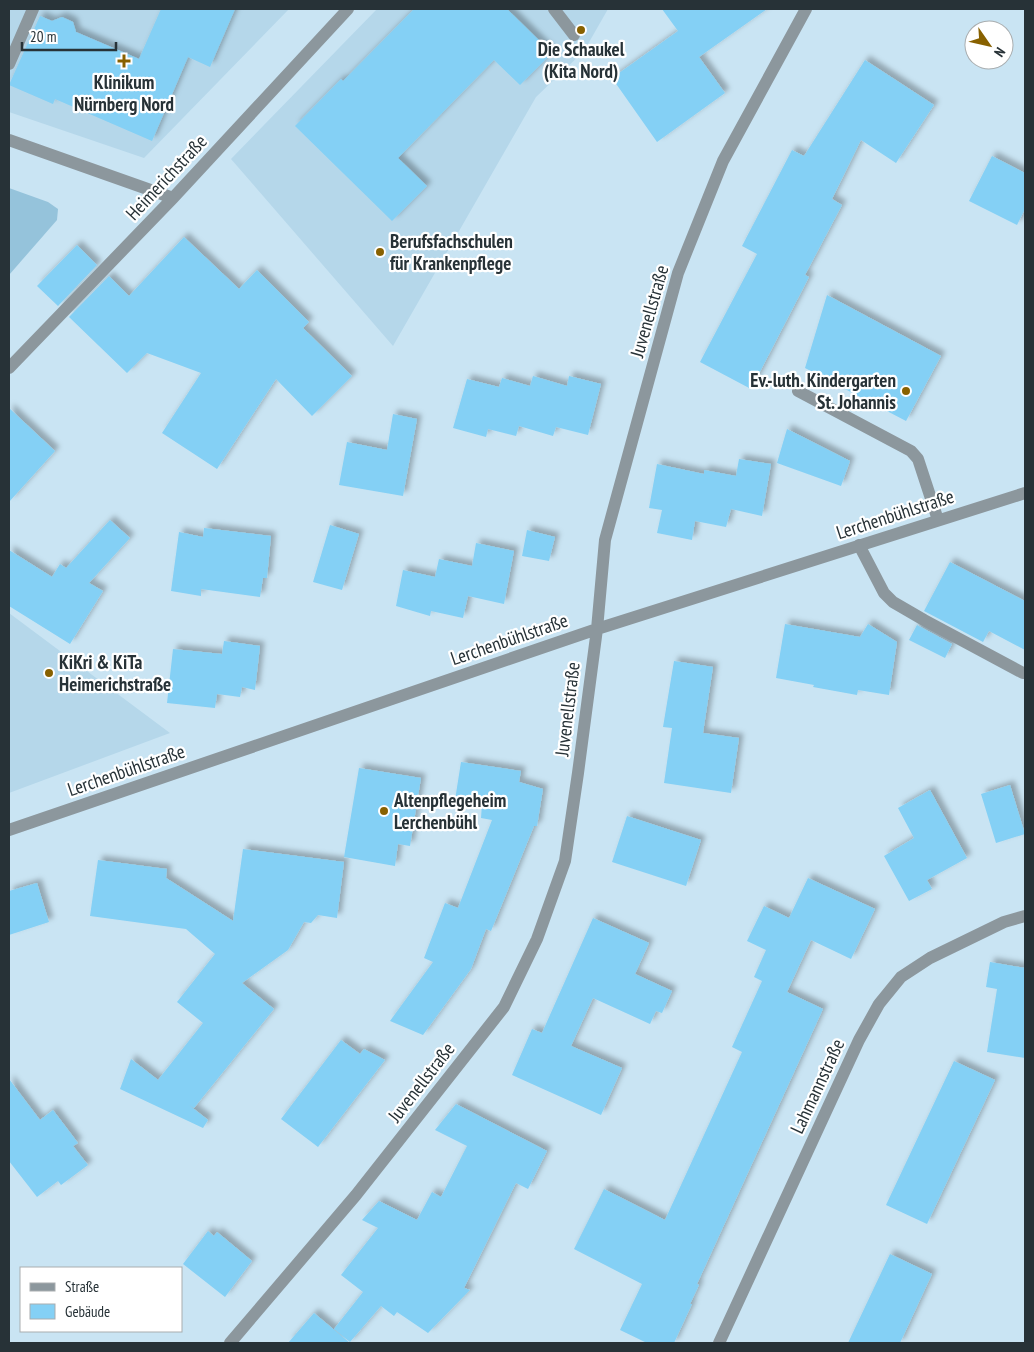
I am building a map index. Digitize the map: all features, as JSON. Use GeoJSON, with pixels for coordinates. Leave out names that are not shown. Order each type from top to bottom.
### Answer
{"type":"FeatureCollection","features":[{"type":"Feature","properties":{"kind":"street"},"geometry":{"type":"LineString","coordinates":[[9,64],[33,9]]}},
{"type":"Feature","properties":{"kind":"street","name":"Heimerichstraße"},"geometry":{"type":"LineString","coordinates":[[9,368],[173,198],[348,9]]}},
{"type":"Feature","properties":{"kind":"street"},"geometry":{"type":"LineString","coordinates":[[554,9],[574,35]]}},
{"type":"Feature","properties":{"kind":"street","name":"Juvenellstraße"},"geometry":{"type":"LineString","coordinates":[[230,1343],[356,1195],[504,1006],[537,940],[565,861],[596,629],[605,540],[678,273],[723,161],[806,9]]}},
{"type":"Feature","properties":{"kind":"street"},"geometry":{"type":"LineString","coordinates":[[9,140],[173,198]]}},
{"type":"Feature","properties":{"kind":"street"},"geometry":{"type":"LineString","coordinates":[[798,391],[911,451],[918,459],[938,520]]}},
{"type":"Feature","properties":{"kind":"street","name":"Lerchenbühlstraße"},"geometry":{"type":"LineString","coordinates":[[9,830],[596,629],[1025,493]]}},
{"type":"Feature","properties":{"kind":"street"},"geometry":{"type":"LineString","coordinates":[[859,545],[884,593],[893,602],[1023,673]]}},
{"type":"Feature","properties":{"kind":"street","name":"Lahmannstraße"},"geometry":{"type":"LineString","coordinates":[[719,1343],[859,1040],[879,1004],[901,977],[930,958],[1004,922],[1025,916]]}},
{"type":"Feature","properties":{"kind":"shaded area","name":"Klinikum Nürnberg Nord"},"geometry":{"type":"Polygon","coordinates":[[[9,9],[289,9],[144,158],[9,112],[9,9]]]}},
{"type":"Feature","properties":{"kind":"shaded area","name":"Berufsfachschulen für Krankenpflege"},"geometry":{"type":"Polygon","coordinates":[[[377,9],[608,9],[584,51],[536,97],[393,346],[231,159],[377,9]]]}},
{"type":"Feature","properties":{"kind":"shaded area"},"geometry":{"type":"Polygon","coordinates":[[[9,188],[48,202],[58,209],[57,220],[9,275],[9,188]]]}},
{"type":"Feature","properties":{"kind":"shaded area","name":"KiKri & KiTa Heimerichstraße"},"geometry":{"type":"Polygon","coordinates":[[[9,613],[170,733],[9,793],[9,613]]]}},
{"type":"Feature","properties":{"kind":"building"},"geometry":{"type":"Polygon","coordinates":[[[161,9],[235,9],[210,67],[188,57],[152,141],[55,99],[53,104],[9,85],[40,16],[52,21],[62,17],[73,22],[76,32],[139,59],[161,9]]]}},
{"type":"Feature","properties":{"kind":"building"},"geometry":{"type":"Polygon","coordinates":[[[414,9],[507,9],[552,53],[520,85],[494,60],[398,158],[427,186],[392,221],[295,126],[341,79],[343,81],[414,9]]]}},
{"type":"Feature","properties":{"kind":"building"},"geometry":{"type":"Polygon","coordinates":[[[662,9],[767,9],[699,57],[725,93],[657,142],[612,78],[678,31],[662,9]]]}},
{"type":"Feature","properties":{"kind":"building"},"geometry":{"type":"Polygon","coordinates":[[[865,60],[934,105],[896,163],[861,140],[832,199],[842,205],[805,275],[809,277],[751,389],[700,362],[757,254],[742,246],[792,150],[804,156],[865,60]]]}},
{"type":"Feature","properties":{"kind":"building"},"geometry":{"type":"Polygon","coordinates":[[[992,156],[1025,173],[1025,209],[1017,225],[969,201],[992,156]]]}},
{"type":"Feature","properties":{"kind":"building"},"geometry":{"type":"Polygon","coordinates":[[[184,237],[239,289],[257,270],[309,322],[303,328],[352,376],[312,416],[276,379],[217,469],[162,433],[201,373],[147,353],[127,373],[69,317],[109,276],[129,296],[184,237]]]}},
{"type":"Feature","properties":{"kind":"building"},"geometry":{"type":"Polygon","coordinates":[[[77,245],[97,265],[58,306],[37,286],[77,245]]]}},
{"type":"Feature","properties":{"kind":"building"},"geometry":{"type":"Polygon","coordinates":[[[827,295],[941,356],[906,421],[805,368],[827,295]]]}},
{"type":"Feature","properties":{"kind":"building"},"geometry":{"type":"Polygon","coordinates":[[[533,376],[567,386],[569,376],[601,384],[588,435],[556,427],[553,436],[519,426],[516,436],[488,429],[486,437],[453,428],[467,379],[499,387],[502,378],[530,386],[533,376]]]}},
{"type":"Feature","properties":{"kind":"building"},"geometry":{"type":"Polygon","coordinates":[[[9,408],[55,451],[9,502],[9,408]]]}},
{"type":"Feature","properties":{"kind":"building"},"geometry":{"type":"Polygon","coordinates":[[[393,414],[417,419],[403,496],[339,485],[347,442],[387,450],[393,414]]]}},
{"type":"Feature","properties":{"kind":"building"},"geometry":{"type":"Polygon","coordinates":[[[787,429],[850,461],[841,486],[777,463],[787,429]]]}},
{"type":"Feature","properties":{"kind":"building"},"geometry":{"type":"Polygon","coordinates":[[[739,459],[771,464],[762,516],[731,509],[726,527],[695,521],[692,540],[657,533],[662,510],[649,508],[657,464],[704,474],[704,470],[736,476],[739,459]]]}},
{"type":"Feature","properties":{"kind":"building"},"geometry":{"type":"Polygon","coordinates":[[[110,520],[130,538],[89,583],[103,591],[70,644],[9,606],[9,550],[52,577],[60,564],[66,568],[110,520]]]}},
{"type":"Feature","properties":{"kind":"building"},"geometry":{"type":"Polygon","coordinates":[[[330,525],[359,534],[342,590],[313,582],[330,525]]]}},
{"type":"Feature","properties":{"kind":"building"},"geometry":{"type":"Polygon","coordinates":[[[204,528],[271,536],[267,578],[263,578],[260,597],[201,589],[201,596],[171,591],[179,532],[203,537],[204,528]]]}},
{"type":"Feature","properties":{"kind":"building"},"geometry":{"type":"Polygon","coordinates":[[[527,530],[555,537],[549,561],[522,556],[527,530]]]}},
{"type":"Feature","properties":{"kind":"building"},"geometry":{"type":"Polygon","coordinates":[[[476,543],[514,551],[504,604],[468,596],[463,618],[431,611],[430,616],[396,606],[403,570],[435,577],[439,559],[472,566],[476,543]]]}},
{"type":"Feature","properties":{"kind":"building"},"geometry":{"type":"Polygon","coordinates":[[[950,562],[1025,601],[1025,650],[989,631],[983,642],[924,611],[950,562]]]}},
{"type":"Feature","properties":{"kind":"building"},"geometry":{"type":"Polygon","coordinates":[[[785,624],[860,637],[868,624],[897,642],[889,695],[858,690],[857,695],[776,678],[785,624]]]}},
{"type":"Feature","properties":{"kind":"building"},"geometry":{"type":"Polygon","coordinates":[[[917,625],[952,644],[945,658],[909,640],[917,625]]]}},
{"type":"Feature","properties":{"kind":"building"},"geometry":{"type":"Polygon","coordinates":[[[224,641],[260,646],[255,690],[242,687],[240,697],[217,694],[215,708],[167,703],[173,649],[222,654],[224,641]]]}},
{"type":"Feature","properties":{"kind":"building"},"geometry":{"type":"Polygon","coordinates":[[[674,661],[713,667],[703,733],[739,738],[731,793],[664,783],[672,728],[663,727],[674,661]]]}},
{"type":"Feature","properties":{"kind":"building"},"geometry":{"type":"Polygon","coordinates":[[[461,762],[521,771],[519,782],[543,789],[537,826],[534,826],[491,931],[486,929],[471,969],[423,1035],[390,1021],[433,962],[424,958],[445,903],[458,908],[492,820],[481,818],[482,804],[455,800],[461,762]]]}},
{"type":"Feature","properties":{"kind":"building","name":"Altenpflegeheim Lerchenbühl"},"geometry":{"type":"Polygon","coordinates":[[[359,768],[421,778],[410,846],[398,844],[395,866],[344,857],[359,768]]]}},
{"type":"Feature","properties":{"kind":"building"},"geometry":{"type":"Polygon","coordinates":[[[1010,785],[1025,834],[996,843],[981,794],[1010,785]]]}},
{"type":"Feature","properties":{"kind":"building"},"geometry":{"type":"Polygon","coordinates":[[[930,790],[967,858],[927,880],[932,889],[909,901],[884,856],[914,838],[898,808],[930,790]]]}},
{"type":"Feature","properties":{"kind":"building"},"geometry":{"type":"Polygon","coordinates":[[[627,816],[701,840],[686,886],[612,862],[627,816]]]}},
{"type":"Feature","properties":{"kind":"building"},"geometry":{"type":"Polygon","coordinates":[[[243,849],[344,862],[337,918],[318,915],[311,923],[304,922],[288,950],[242,983],[274,1009],[194,1108],[189,1105],[208,1120],[203,1128],[120,1089],[131,1059],[158,1080],[203,1023],[177,1002],[215,954],[186,929],[90,916],[98,860],[167,869],[166,878],[233,921],[243,849]]]}},
{"type":"Feature","properties":{"kind":"building"},"geometry":{"type":"Polygon","coordinates":[[[808,878],[875,909],[851,959],[811,940],[787,992],[823,1009],[697,1284],[699,1285],[690,1304],[692,1304],[674,1343],[647,1343],[620,1330],[642,1284],[574,1249],[604,1189],[665,1220],[742,1052],[732,1047],[762,981],[754,977],[766,950],[747,941],[764,906],[789,918],[808,878]]]}},
{"type":"Feature","properties":{"kind":"building"},"geometry":{"type":"Polygon","coordinates":[[[37,883],[49,922],[9,935],[9,891],[37,883]]]}},
{"type":"Feature","properties":{"kind":"building"},"geometry":{"type":"Polygon","coordinates":[[[593,918],[649,943],[635,974],[672,991],[662,1013],[656,1011],[650,1024],[593,998],[571,1046],[622,1068],[601,1115],[512,1075],[532,1029],[542,1033],[593,918]]]}},
{"type":"Feature","properties":{"kind":"building"},"geometry":{"type":"Polygon","coordinates":[[[990,962],[1025,968],[1025,1058],[987,1052],[997,989],[986,987],[990,962]]]}},
{"type":"Feature","properties":{"kind":"building"},"geometry":{"type":"Polygon","coordinates":[[[341,1040],[360,1054],[364,1049],[385,1060],[318,1147],[281,1119],[341,1040]]]}},
{"type":"Feature","properties":{"kind":"building"},"geometry":{"type":"Polygon","coordinates":[[[954,1061],[995,1080],[927,1224],[886,1205],[954,1061]]]}},
{"type":"Feature","properties":{"kind":"building"},"geometry":{"type":"Polygon","coordinates":[[[9,1079],[40,1120],[53,1110],[78,1143],[73,1146],[88,1165],[61,1185],[58,1181],[37,1197],[9,1161],[9,1079]]]}},
{"type":"Feature","properties":{"kind":"building"},"geometry":{"type":"Polygon","coordinates":[[[456,1104],[547,1151],[528,1189],[516,1183],[464,1288],[470,1290],[428,1333],[397,1312],[394,1316],[381,1306],[350,1342],[334,1329],[363,1292],[341,1275],[378,1228],[362,1220],[379,1201],[417,1220],[432,1192],[441,1197],[467,1146],[435,1130],[456,1104]]]}},
{"type":"Feature","properties":{"kind":"building"},"geometry":{"type":"Polygon","coordinates":[[[208,1231],[214,1236],[217,1232],[252,1261],[225,1297],[183,1264],[208,1231]]]}},
{"type":"Feature","properties":{"kind":"building"},"geometry":{"type":"Polygon","coordinates":[[[890,1254],[932,1274],[900,1343],[848,1343],[890,1254]]]}},
{"type":"Feature","properties":{"kind":"building"},"geometry":{"type":"Polygon","coordinates":[[[314,1313],[350,1343],[288,1343],[314,1313]]]}},
{"type":"Feature","properties":{"kind":"place","name":"Die Schaukel (Kita Nord)"},"geometry":{"type":"Point","coordinates":[581,30]}},
{"type":"Feature","properties":{"kind":"place","name":"Klinikum Nürnberg Nord"},"geometry":{"type":"Point","coordinates":[124,61]}},
{"type":"Feature","properties":{"kind":"place","name":"Berufsfachschulen für Krankenpflege"},"geometry":{"type":"Point","coordinates":[380,252]}},
{"type":"Feature","properties":{"kind":"place","name":"Ev.-luth. Kindergarten St. Johannis"},"geometry":{"type":"Point","coordinates":[906,391]}},
{"type":"Feature","properties":{"kind":"place","name":"KiKri & KiTa Heimerichstraße"},"geometry":{"type":"Point","coordinates":[49,673]}},
{"type":"Feature","properties":{"kind":"place","name":"Altenpflegeheim Lerchenbühl"},"geometry":{"type":"Point","coordinates":[384,811]}}]}
